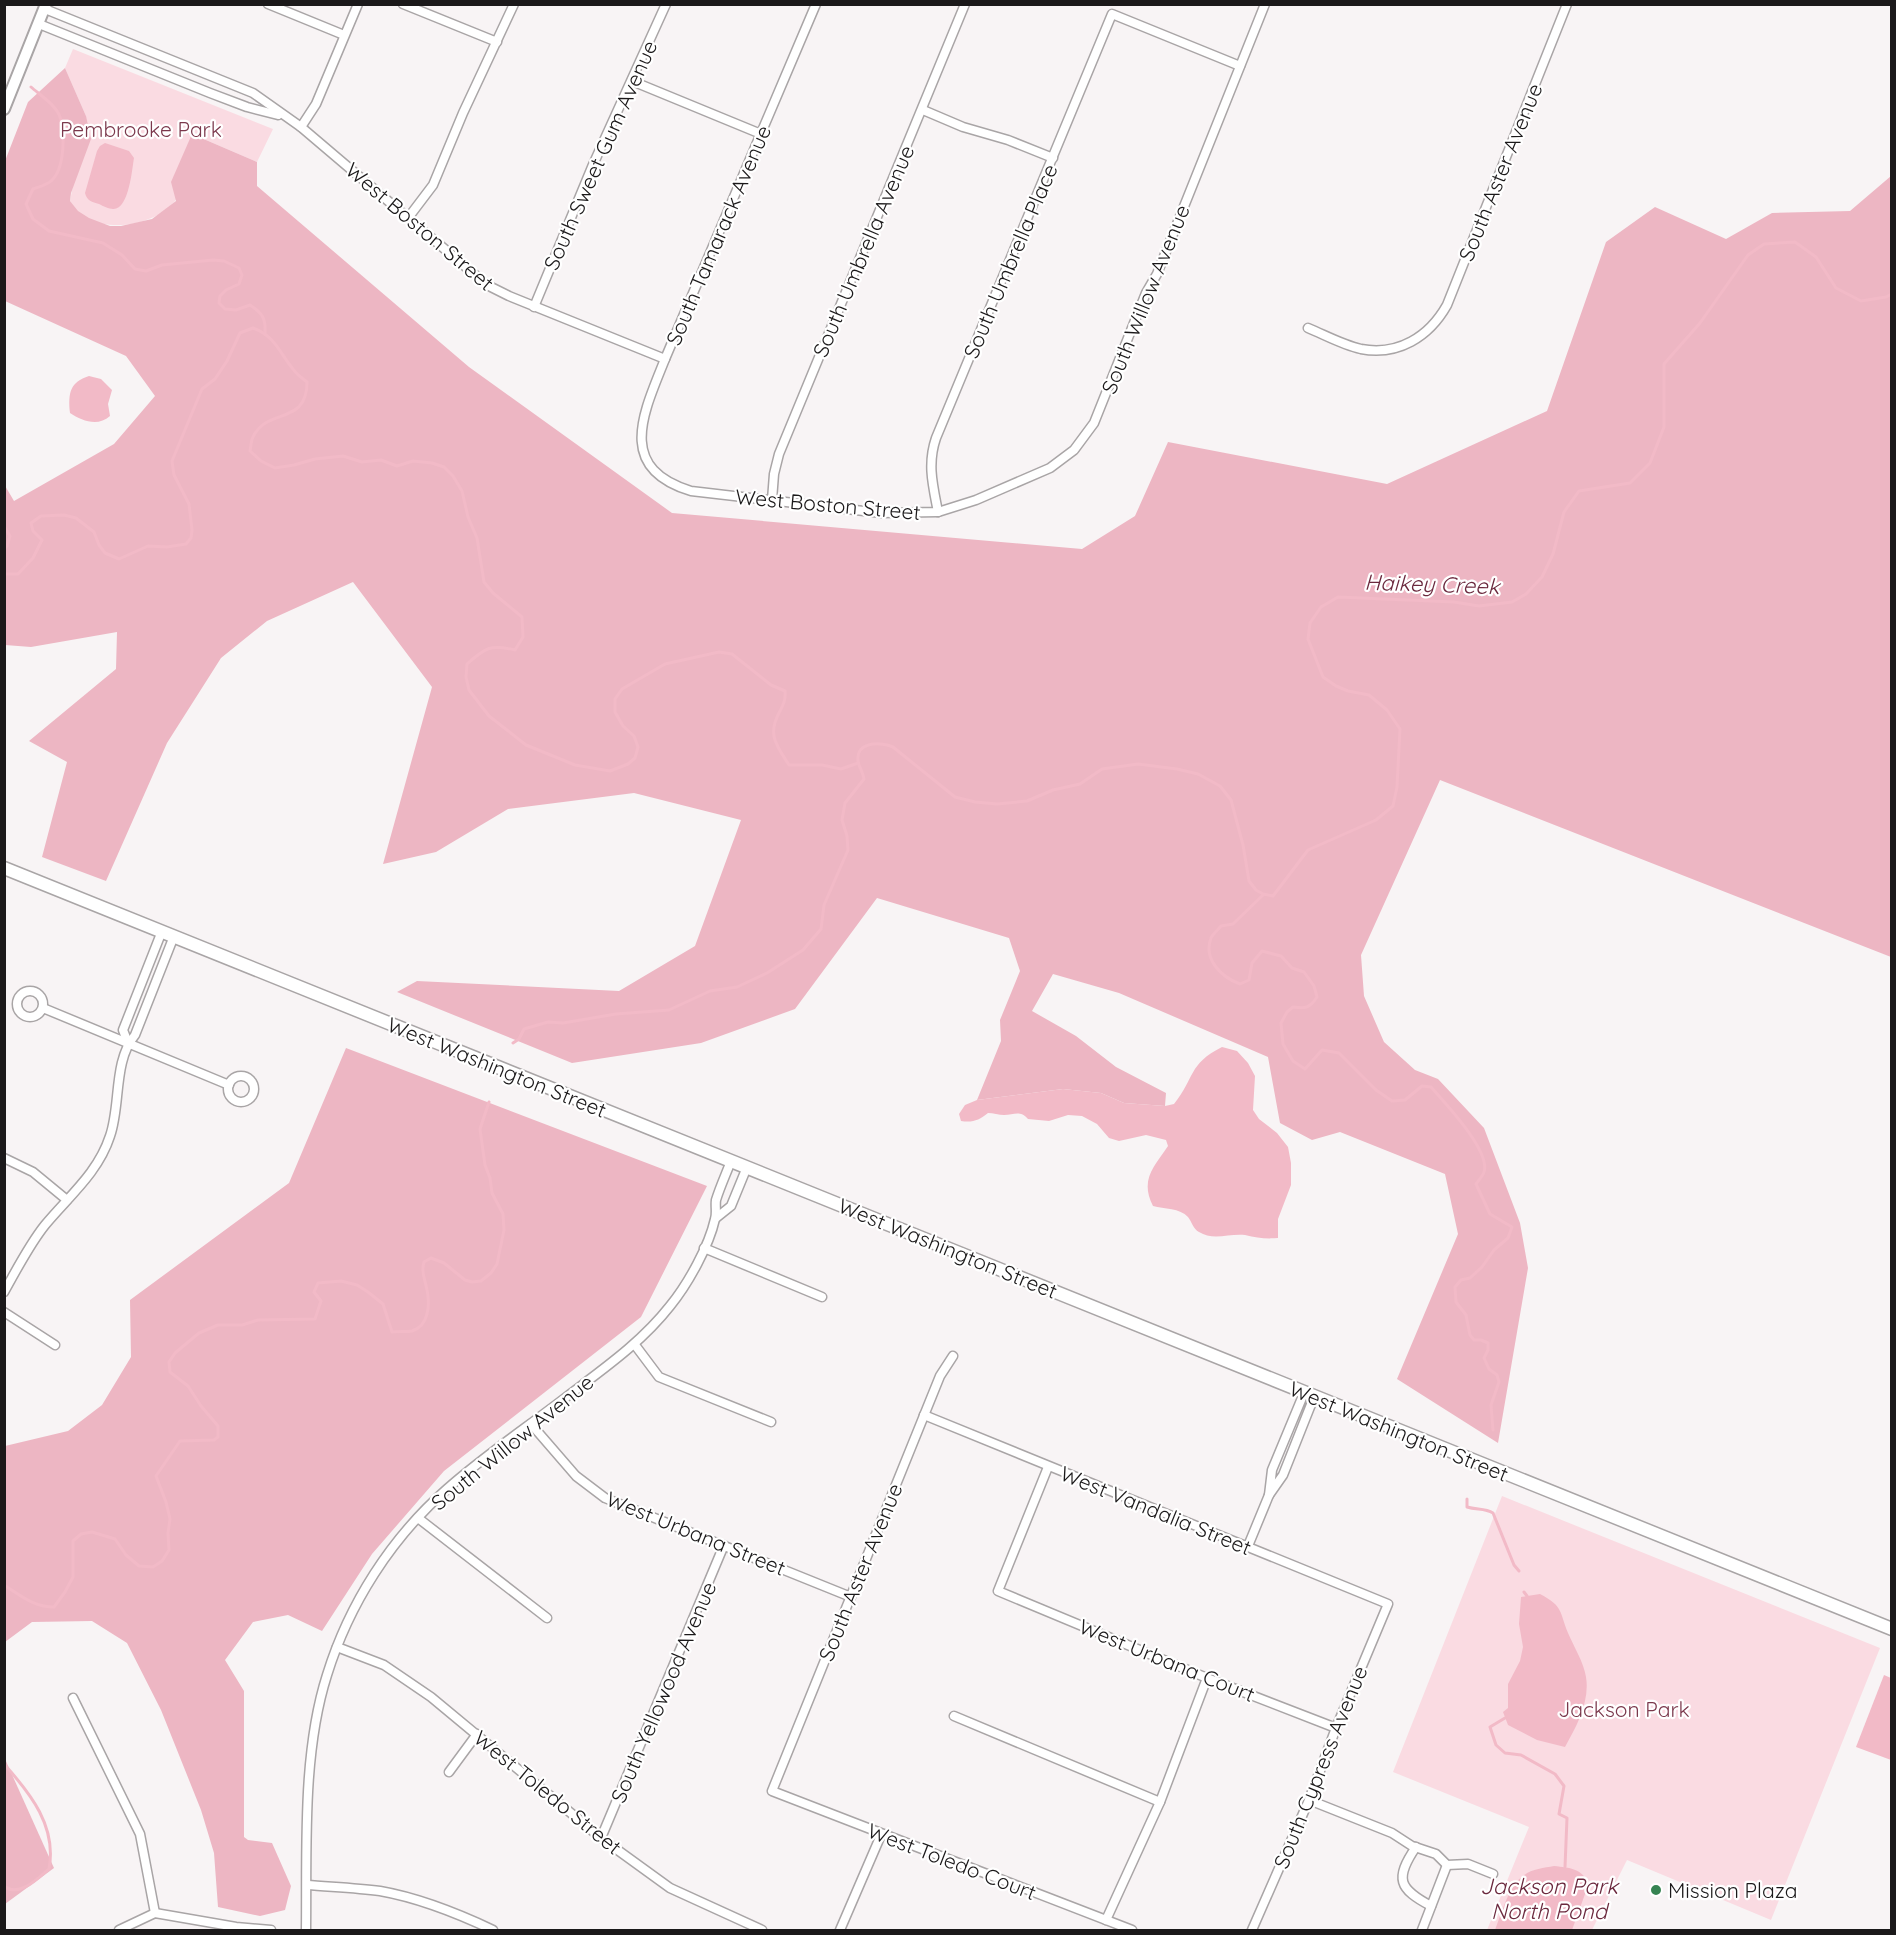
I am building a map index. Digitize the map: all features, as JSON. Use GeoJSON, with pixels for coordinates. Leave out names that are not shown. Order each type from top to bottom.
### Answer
{"type":"FeatureCollection","features":[{"type":"Feature","properties":{"kind":"main road","name":"West Washington Street"},"geometry":{"type":"LineString","coordinates":[[4,868],[1892,1629]]}},
{"type":"Feature","properties":{"kind":"street"},"geometry":{"type":"LineString","coordinates":[[268,4],[344,35]]}},
{"type":"Feature","properties":{"kind":"street"},"geometry":{"type":"LineString","coordinates":[[302,127],[316,104],[358,4]]}},
{"type":"Feature","properties":{"kind":"street"},"geometry":{"type":"LineString","coordinates":[[403,4],[497,42]]}},
{"type":"Feature","properties":{"kind":"street"},"geometry":{"type":"LineString","coordinates":[[408,218],[433,185],[514,4]]}},
{"type":"Feature","properties":{"kind":"street","name":"South Sweet Gum Avenue"},"geometry":{"type":"LineString","coordinates":[[534,307],[592,167],[666,4]]}},
{"type":"Feature","properties":{"kind":"street","name":"South Tamarack Avenue"},"geometry":{"type":"LineString","coordinates":[[652,468],[641,440],[643,418],[665,359],[816,4]]}},
{"type":"Feature","properties":{"kind":"street","name":"South Umbrella Avenue"},"geometry":{"type":"LineString","coordinates":[[772,500],[774,474],[779,454],[965,4]]}},
{"type":"Feature","properties":{"kind":"street","name":"South Willow Avenue"},"geometry":{"type":"LineString","coordinates":[[938,512],[967,504],[1050,468],[1074,450],[1085,438],[1094,423],[1146,293],[1157,274],[1265,4]]}},
{"type":"Feature","properties":{"kind":"street","name":"South Aster Avenue"},"geometry":{"type":"LineString","coordinates":[[1308,328],[1348,345],[1372,350],[1408,344],[1425,334],[1439,318],[1447,305],[1567,4]]}},
{"type":"Feature","properties":{"kind":"street"},"geometry":{"type":"LineString","coordinates":[[4,109],[45,7]]}},
{"type":"Feature","properties":{"kind":"street","name":"West Boston Street"},"geometry":{"type":"LineString","coordinates":[[45,7],[253,93],[302,127],[487,285],[534,307],[665,359]]}},
{"type":"Feature","properties":{"kind":"street","name":"South Umbrella Place"},"geometry":{"type":"LineString","coordinates":[[938,512],[930,470],[933,446],[1112,14],[1240,66]]}},
{"type":"Feature","properties":{"kind":"street","name":"West Boston Street"},"geometry":{"type":"LineString","coordinates":[[39,24],[219,97],[247,107],[285,116]]}},
{"type":"Feature","properties":{"kind":"street"},"geometry":{"type":"LineString","coordinates":[[632,81],[761,134]]}},
{"type":"Feature","properties":{"kind":"street"},"geometry":{"type":"LineString","coordinates":[[923,110],[963,127],[1008,140],[1053,158]]}},
{"type":"Feature","properties":{"kind":"street","name":"West Boston Street"},"geometry":{"type":"LineString","coordinates":[[652,468],[663,480],[691,491],[881,513],[938,512]]}},
{"type":"Feature","properties":{"kind":"street"},"geometry":{"type":"LineString","coordinates":[[128,1043],[123,1030],[162,931]]}},
{"type":"Feature","properties":{"kind":"street"},"geometry":{"type":"LineString","coordinates":[[4,1292],[32,1244],[97,1165],[109,1139],[128,1043],[135,1035],[174,936]]}},
{"type":"Feature","properties":{"kind":"street"},"geometry":{"type":"LineString","coordinates":[[43,1008],[229,1085]]}},
{"type":"Feature","properties":{"kind":"street"},"geometry":{"type":"LineString","coordinates":[[4,1158],[33,1172],[67,1200]]}},
{"type":"Feature","properties":{"kind":"street","name":"South Willow Avenue"},"geometry":{"type":"LineString","coordinates":[[306,1930],[311,1752],[319,1704],[337,1647],[371,1578],[394,1545],[447,1489],[635,1345],[671,1305],[704,1248],[716,1218],[716,1202],[731,1161]]}},
{"type":"Feature","properties":{"kind":"street","name":"South Willow Avenue"},"geometry":{"type":"LineString","coordinates":[[716,1218],[730,1206],[747,1167]]}},
{"type":"Feature","properties":{"kind":"street"},"geometry":{"type":"LineString","coordinates":[[704,1248],[822,1297]]}},
{"type":"Feature","properties":{"kind":"street"},"geometry":{"type":"LineString","coordinates":[[4,1312],[55,1345]]}},
{"type":"Feature","properties":{"kind":"street"},"geometry":{"type":"LineString","coordinates":[[635,1345],[659,1377],[771,1422]]}},
{"type":"Feature","properties":{"kind":"street","name":"South Aster Avenue"},"geometry":{"type":"LineString","coordinates":[[771,1791],[940,1376],[953,1356]]}},
{"type":"Feature","properties":{"kind":"street"},"geometry":{"type":"LineString","coordinates":[[1248,1546],[1269,1495],[1283,1475],[1309,1395]]}},
{"type":"Feature","properties":{"kind":"street","name":"West Vandalia Street"},"geometry":{"type":"LineString","coordinates":[[924,1415],[1388,1604]]}},
{"type":"Feature","properties":{"kind":"street","name":"West Urbana Street"},"geometry":{"type":"LineString","coordinates":[[531,1424],[576,1476],[605,1498],[851,1597]]}},
{"type":"Feature","properties":{"kind":"street","name":"West Urbana Court"},"geometry":{"type":"LineString","coordinates":[[1048,1467],[998,1591],[1207,1678],[1336,1728]]}},
{"type":"Feature","properties":{"kind":"street"},"geometry":{"type":"LineString","coordinates":[[418,1518],[548,1618]]}},
{"type":"Feature","properties":{"kind":"street","name":"South Yellowood Avenue"},"geometry":{"type":"LineString","coordinates":[[601,1838],[724,1545]]}},
{"type":"Feature","properties":{"kind":"street","name":"South Cypress Avenue"},"geometry":{"type":"LineString","coordinates":[[1252,1930],[1309,1800],[1336,1728],[1388,1604]]}},
{"type":"Feature","properties":{"kind":"street","name":"West Toledo Street"},"geometry":{"type":"LineString","coordinates":[[337,1647],[384,1665],[430,1696],[601,1838],[670,1888],[762,1930]]}},
{"type":"Feature","properties":{"kind":"street"},"geometry":{"type":"LineString","coordinates":[[1106,1920],[1160,1802],[1207,1678]]}},
{"type":"Feature","properties":{"kind":"street"},"geometry":{"type":"LineString","coordinates":[[73,1698],[140,1834],[155,1913]]}},
{"type":"Feature","properties":{"kind":"street"},"geometry":{"type":"LineString","coordinates":[[954,1716],[1160,1802]]}},
{"type":"Feature","properties":{"kind":"street"},"geometry":{"type":"LineString","coordinates":[[449,1772],[477,1734]]}},
{"type":"Feature","properties":{"kind":"street","name":"West Toledo Court"},"geometry":{"type":"LineString","coordinates":[[771,1791],[1132,1930]]}},
{"type":"Feature","properties":{"kind":"street"},"geometry":{"type":"LineString","coordinates":[[1309,1800],[1392,1833],[1416,1847],[1436,1854],[1448,1864],[1468,1864],[1493,1874]]}},
{"type":"Feature","properties":{"kind":"street"},"geometry":{"type":"LineString","coordinates":[[840,1930],[882,1835]]}},
{"type":"Feature","properties":{"kind":"street"},"geometry":{"type":"LineString","coordinates":[[1416,1847],[1402,1876],[1407,1891],[1431,1906]]}},
{"type":"Feature","properties":{"kind":"street"},"geometry":{"type":"LineString","coordinates":[[1422,1930],[1448,1864]]}},
{"type":"Feature","properties":{"kind":"street"},"geometry":{"type":"LineString","coordinates":[[306,1885],[380,1892],[419,1900],[460,1914],[493,1930]]}},
{"type":"Feature","properties":{"kind":"street"},"geometry":{"type":"LineString","coordinates":[[119,1930],[155,1913],[236,1927],[271,1930]]}},
{"type":"Feature","properties":{"kind":"green space","name":"Pembrooke Park"},"geometry":{"type":"Polygon","coordinates":[[[73,49],[273,129],[257,162],[192,134],[177,197],[165,211],[137,223],[121,225],[91,220],[79,212],[70,201],[86,116],[65,68],[73,49]]]}},
{"type":"Feature","properties":{"kind":"green space","name":"Jackson Park"},"geometry":{"type":"Polygon","coordinates":[[[1502,1496],[1880,1648],[1771,1920],[1627,1860],[1592,1930],[1487,1930],[1529,1827],[1393,1772],[1502,1496]]]}},
{"type":"Feature","properties":{"kind":"shaded area"},"geometry":{"type":"Polygon","coordinates":[[[65,68],[86,116],[91,139],[71,193],[70,201],[78,211],[110,226],[121,226],[152,219],[176,201],[171,182],[192,134],[257,162],[257,186],[469,367],[672,513],[1082,549],[1135,516],[1168,442],[1387,484],[1547,411],[1606,242],[1655,207],[1726,239],[1772,213],[1850,211],[1891,176],[1891,957],[1440,780],[1361,955],[1364,996],[1384,1042],[1415,1070],[1438,1079],[1484,1128],[1520,1223],[1528,1268],[1498,1443],[1397,1379],[1458,1234],[1445,1174],[1340,1132],[1312,1140],[1280,1123],[1268,1057],[1119,993],[1053,974],[1032,1011],[1076,1036],[1116,1067],[1166,1093],[1165,1106],[1124,1103],[1101,1093],[1063,1089],[977,1100],[1001,1041],[1000,1020],[1020,971],[1009,938],[877,898],[795,1009],[701,1043],[572,1063],[397,992],[417,981],[619,991],[695,946],[741,820],[634,793],[508,809],[436,852],[383,864],[432,687],[353,582],[267,621],[221,658],[167,743],[106,881],[42,857],[67,762],[29,741],[116,669],[117,632],[31,647],[5,645],[4,484],[14,501],[114,444],[155,396],[126,356],[5,301],[5,161],[28,102],[65,68]]]}},
{"type":"Feature","properties":{"kind":"shaded area"},"geometry":{"type":"Polygon","coordinates":[[[346,1048],[707,1186],[641,1317],[444,1471],[372,1554],[322,1631],[288,1615],[253,1622],[225,1660],[244,1691],[244,1837],[248,1840],[272,1843],[291,1886],[285,1910],[260,1916],[218,1907],[214,1853],[201,1810],[161,1710],[127,1643],[92,1621],[32,1622],[5,1642],[5,1446],[68,1431],[102,1405],[131,1357],[130,1300],[289,1183],[346,1048]]]}},
{"type":"Feature","properties":{"kind":"shaded area"},"geometry":{"type":"Polygon","coordinates":[[[5,1759],[54,1868],[4,1904],[5,1759]]]}},
{"type":"Feature","properties":{"kind":"water"},"geometry":{"type":"Polygon","coordinates":[[[105,143],[129,151],[134,158],[126,196],[118,208],[113,209],[90,201],[85,193],[97,151],[105,143]]]}},
{"type":"Feature","properties":{"kind":"water"},"geometry":{"type":"Polygon","coordinates":[[[89,376],[101,379],[112,390],[108,404],[110,416],[95,422],[70,413],[69,400],[74,385],[89,376]]]}},
{"type":"Feature","properties":{"kind":"water"},"geometry":{"type":"Polygon","coordinates":[[[1222,1047],[1237,1051],[1248,1063],[1255,1076],[1253,1110],[1259,1119],[1277,1133],[1288,1147],[1291,1185],[1278,1219],[1278,1238],[1204,1235],[1195,1229],[1185,1214],[1153,1206],[1149,1197],[1148,1181],[1153,1168],[1168,1146],[1166,1140],[1146,1135],[1119,1141],[1109,1138],[1097,1124],[1082,1116],[1068,1115],[1049,1121],[1028,1119],[1020,1114],[988,1113],[976,1120],[965,1122],[961,1121],[959,1114],[965,1105],[977,1100],[1063,1089],[1101,1093],[1124,1103],[1165,1106],[1174,1104],[1197,1066],[1203,1059],[1222,1047]]]}},
{"type":"Feature","properties":{"kind":"water"},"geometry":{"type":"Polygon","coordinates":[[[1540,1594],[1553,1602],[1560,1610],[1586,1677],[1584,1704],[1565,1747],[1537,1740],[1508,1725],[1503,1712],[1508,1708],[1508,1684],[1520,1661],[1523,1647],[1519,1624],[1521,1597],[1540,1594]]]}},
{"type":"Feature","properties":{"kind":"water"},"geometry":{"type":"Polygon","coordinates":[[[1884,1675],[1891,1678],[1891,1760],[1856,1747],[1884,1675]]]}},
{"type":"Feature","properties":{"kind":"water","name":"Jackson Park North Pond"},"geometry":{"type":"Polygon","coordinates":[[[1554,1866],[1574,1870],[1582,1874],[1589,1883],[1572,1930],[1495,1930],[1506,1901],[1518,1880],[1530,1872],[1554,1866]]]}},
{"type":"Feature","properties":{"kind":"waterway"},"geometry":{"type":"LineString","coordinates":[[31,87],[58,113],[62,124],[63,142],[63,151],[56,176],[47,184],[33,189],[26,204],[33,219],[49,231],[103,243],[122,255],[135,269],[146,271],[162,265],[213,260],[224,261],[239,268],[242,275],[239,284],[226,290],[220,296],[219,303],[225,309],[236,310],[250,305],[262,316],[265,333]]}},
{"type":"Feature","properties":{"kind":"waterway","name":"Haikey Creek"},"geometry":{"type":"LineString","coordinates":[[513,1043],[519,1039],[524,1029],[548,1022],[563,1023],[616,1014],[669,1010],[710,991],[737,987],[767,973],[803,950],[821,929],[824,905],[848,850],[842,820],[845,803],[864,779],[858,757],[859,752],[868,745],[881,744],[893,747],[955,797],[997,804],[1027,801],[1053,790],[1080,784],[1102,769],[1138,764],[1198,774],[1220,786],[1231,800],[1243,845],[1249,881],[1256,890],[1273,896],[1308,850],[1376,820],[1393,806],[1397,787],[1400,729],[1387,710],[1369,695],[1348,691],[1323,677],[1308,639],[1310,623],[1321,607],[1338,597],[1454,602],[1479,606],[1512,602],[1526,594],[1542,577],[1553,554],[1564,512],[1579,491],[1630,483],[1650,463],[1664,427],[1664,364],[1700,323],[1748,255],[1764,244],[1795,242],[1816,257],[1836,288],[1861,301],[1892,294]]}},
{"type":"Feature","properties":{"kind":"waterway"},"geometry":{"type":"LineString","coordinates":[[4,574],[18,574],[33,558],[42,540],[33,531],[31,523],[41,516],[64,515],[76,518],[94,532],[105,553],[119,559],[148,546],[167,547],[186,544],[191,538],[192,530],[189,504],[174,475],[172,461],[202,389],[215,379],[227,361],[240,333],[253,328],[267,335],[294,371],[307,382],[301,405],[294,411],[267,422],[253,437],[250,451],[261,461],[275,468],[315,459],[343,456],[362,462],[381,460],[397,466],[413,461],[444,467],[453,476],[462,491],[468,517],[477,538],[484,582],[493,593],[522,617],[523,637],[515,650],[499,647],[488,649],[467,664],[466,677],[469,690],[489,716],[526,745],[575,765],[610,771],[628,764],[635,758],[638,747],[634,736],[623,726],[615,712],[615,699],[622,689],[665,664],[719,652],[732,654],[771,685],[785,691],[785,700],[775,721],[774,734],[777,746],[789,765],[822,765],[841,769],[858,763]]}},
{"type":"Feature","properties":{"kind":"waterway"},"geometry":{"type":"LineString","coordinates":[[4,526],[10,536],[4,549]]}},
{"type":"Feature","properties":{"kind":"waterway","name":"Haikey Creek"},"geometry":{"type":"LineString","coordinates":[[1263,895],[1233,924],[1221,926],[1211,938],[1209,953],[1220,972],[1240,984],[1249,980],[1252,963],[1262,951],[1281,956],[1292,968],[1304,972],[1314,986],[1317,997],[1307,1007],[1293,1007],[1281,1023],[1283,1044],[1293,1061],[1305,1069],[1322,1050],[1339,1053],[1376,1090],[1392,1101],[1405,1100],[1422,1086],[1431,1087],[1456,1115],[1481,1152],[1484,1172],[1476,1184],[1490,1214],[1512,1227],[1508,1238],[1494,1250],[1482,1267],[1470,1278],[1461,1280],[1455,1287],[1456,1302],[1466,1315],[1470,1335],[1474,1340],[1488,1343],[1488,1350],[1484,1358],[1489,1369],[1497,1375],[1499,1382],[1491,1405],[1493,1430]]}},
{"type":"Feature","properties":{"kind":"waterway","name":"Haikey Creek"},"geometry":{"type":"LineString","coordinates":[[4,1585],[34,1603],[54,1607],[73,1577],[73,1541],[81,1534],[92,1532],[115,1539],[126,1555],[139,1566],[153,1567],[162,1561],[169,1550],[170,1519],[156,1476],[180,1441],[214,1440],[218,1437],[218,1426],[188,1386],[170,1372],[169,1362],[175,1353],[199,1333],[218,1325],[242,1325],[258,1320],[315,1319],[321,1301],[314,1292],[318,1283],[341,1281],[357,1285],[383,1304],[392,1332],[412,1331],[422,1324],[427,1314],[424,1262],[431,1258],[444,1263],[465,1280],[472,1282],[481,1281],[491,1273],[497,1264],[504,1230],[503,1214],[492,1193],[485,1165],[480,1129],[489,1102]]}},
{"type":"Feature","properties":{"kind":"waterway","name":"Haikey Creek"},"geometry":{"type":"LineString","coordinates":[[1467,1499],[1467,1507],[1493,1513],[1514,1565],[1519,1571]]}},
{"type":"Feature","properties":{"kind":"waterway"},"geometry":{"type":"LineString","coordinates":[[1524,1592],[1527,1596]]}},
{"type":"Feature","properties":{"kind":"waterway","name":"Haikey Creek"},"geometry":{"type":"LineString","coordinates":[[1505,1718],[1490,1727],[1496,1745],[1505,1753],[1521,1755],[1555,1774],[1564,1786],[1559,1814],[1567,1818],[1565,1867]]}},
{"type":"Feature","properties":{"kind":"waterway","name":"Haikey Creek"},"geometry":{"type":"LineString","coordinates":[[4,1764],[24,1787],[40,1812],[49,1839],[50,1854],[49,1869],[28,1886],[16,1890],[4,1886]]}},
{"type":"Feature","properties":{"kind":"place","name":"Mission Plaza"},"geometry":{"type":"Point","coordinates":[1656,1890]}}]}
